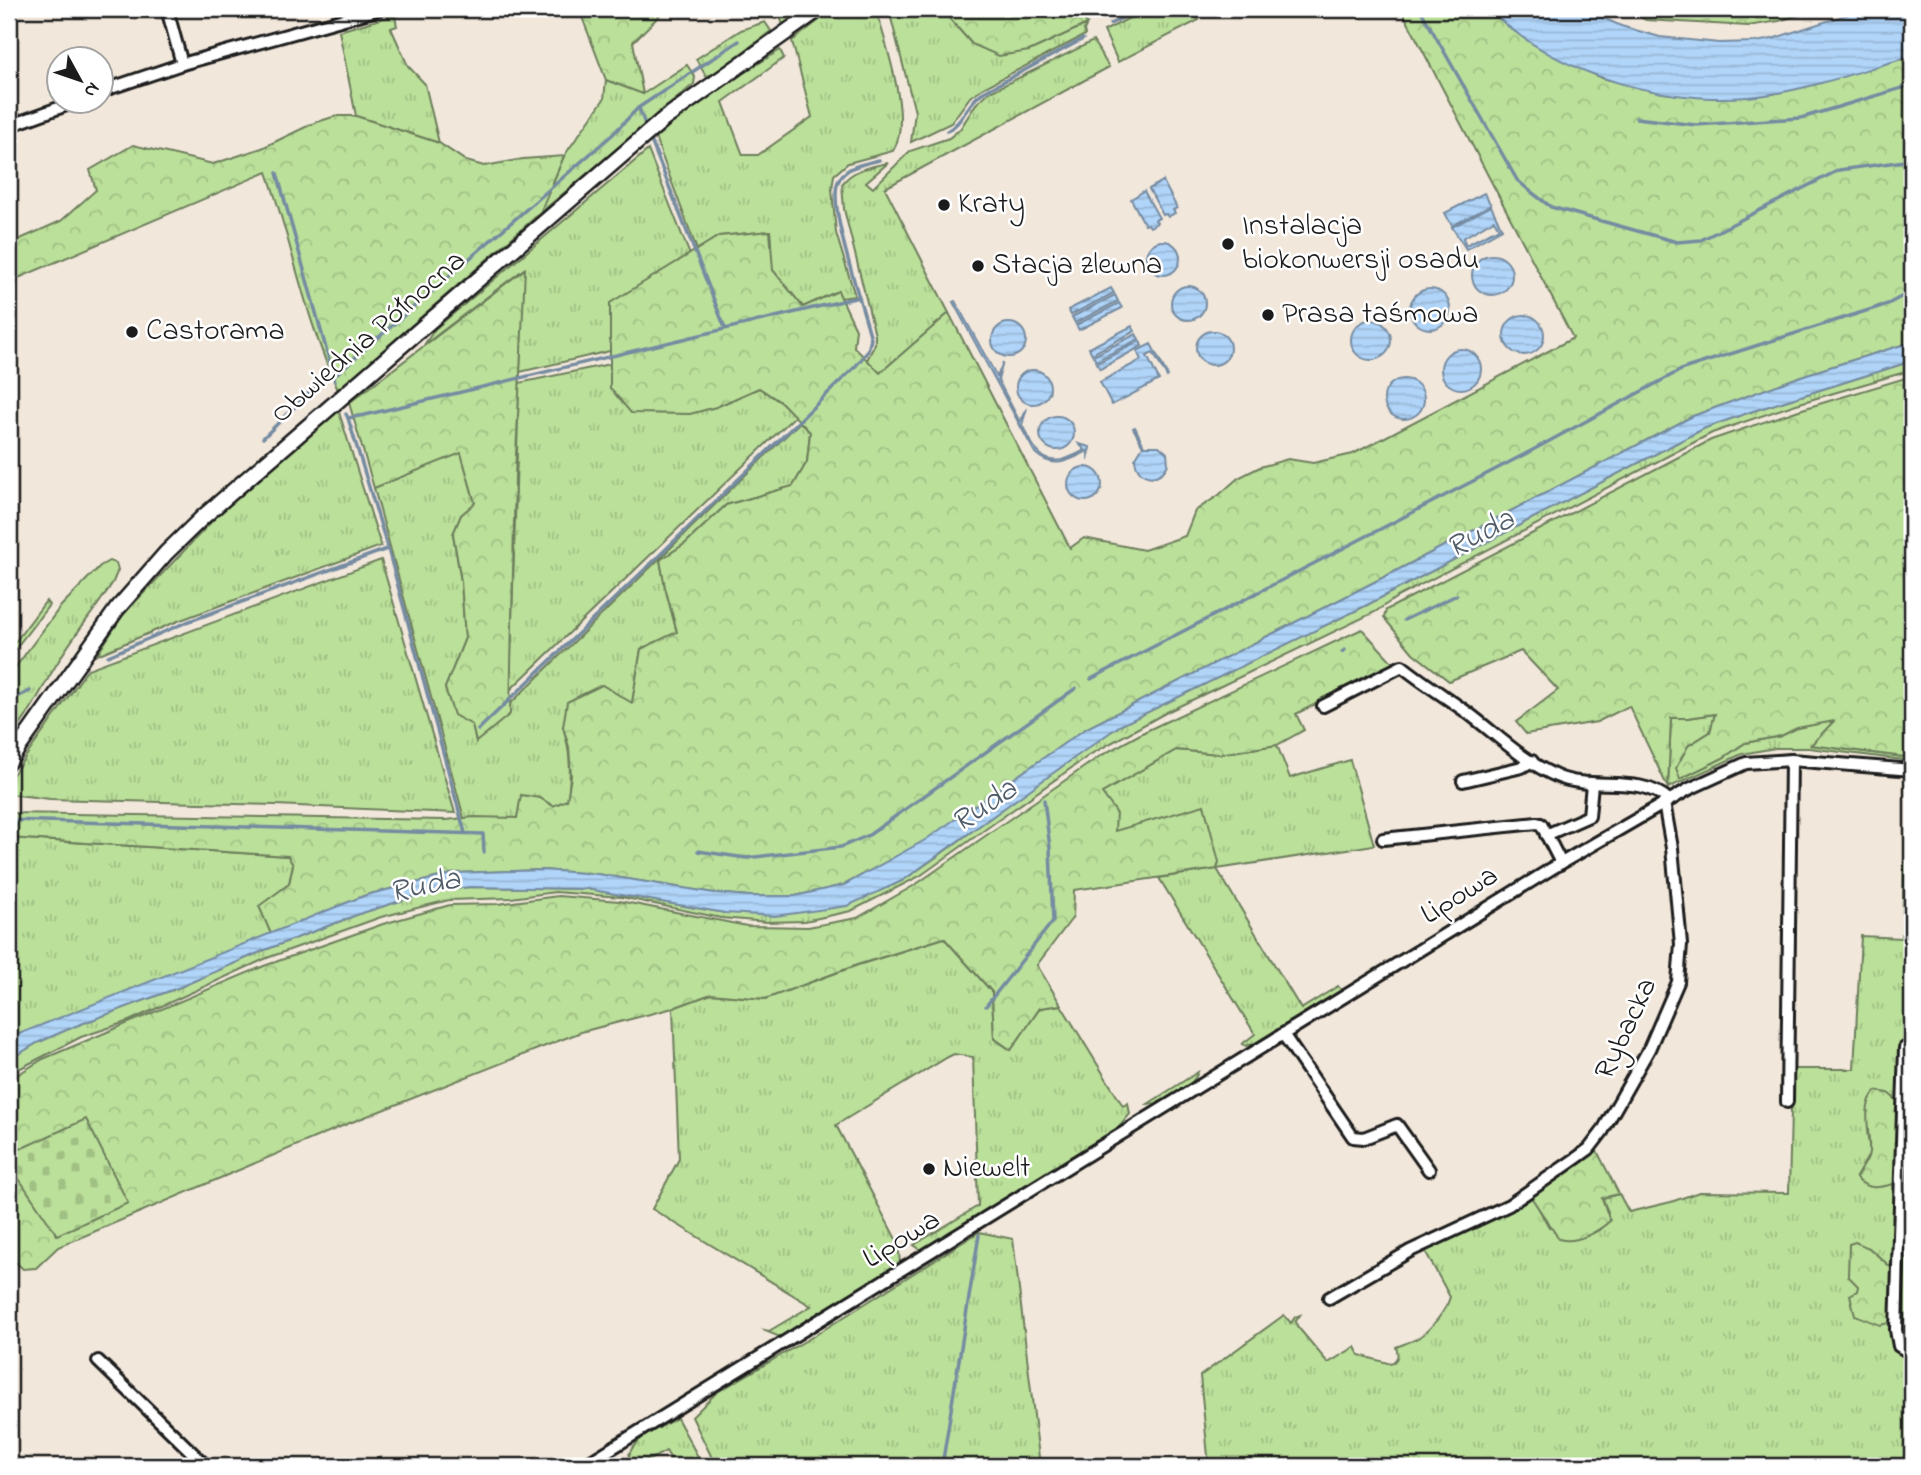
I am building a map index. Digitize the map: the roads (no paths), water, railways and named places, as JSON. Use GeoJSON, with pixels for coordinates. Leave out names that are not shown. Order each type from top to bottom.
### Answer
{"type":"FeatureCollection","features":[{"type":"Feature","properties":{"kind":"main road","name":"Obwiednia Północna"},"geometry":{"type":"LineString","coordinates":[[9,761],[117,609],[166,553],[203,517],[664,119],[819,9]]}},
{"type":"Feature","properties":{"kind":"street"},"geometry":{"type":"LineString","coordinates":[[166,9],[182,64]]}},
{"type":"Feature","properties":{"kind":"street"},"geometry":{"type":"LineString","coordinates":[[116,86],[182,64],[380,9]]}},
{"type":"Feature","properties":{"kind":"street"},"geometry":{"type":"LineString","coordinates":[[9,126],[46,113]]}},
{"type":"Feature","properties":{"kind":"street"},"geometry":{"type":"LineString","coordinates":[[1323,706],[1402,666],[1554,775],[1592,785],[1648,787],[1660,792],[1666,802],[1741,764],[1763,760],[1912,770]]}},
{"type":"Feature","properties":{"kind":"street"},"geometry":{"type":"LineString","coordinates":[[1787,1102],[1792,875],[1791,760]]}},
{"type":"Feature","properties":{"kind":"street"},"geometry":{"type":"LineString","coordinates":[[1463,781],[1522,767],[1532,761]]}},
{"type":"Feature","properties":{"kind":"street"},"geometry":{"type":"LineString","coordinates":[[1546,835],[1589,816],[1592,785]]}},
{"type":"Feature","properties":{"kind":"street","name":"Lipowa"},"geometry":{"type":"LineString","coordinates":[[583,1466],[1561,863],[1666,802]]}},
{"type":"Feature","properties":{"kind":"street","name":"Rybacka"},"geometry":{"type":"LineString","coordinates":[[1329,1298],[1436,1238],[1508,1205],[1589,1149],[1602,1132],[1649,1049],[1678,982],[1681,944],[1666,802]]}},
{"type":"Feature","properties":{"kind":"street"},"geometry":{"type":"LineString","coordinates":[[1383,839],[1537,823],[1541,824],[1561,863]]}},
{"type":"Feature","properties":{"kind":"street"},"geometry":{"type":"LineString","coordinates":[[1283,1034],[1353,1137],[1364,1138],[1397,1125],[1429,1170]]}},
{"type":"Feature","properties":{"kind":"street"},"geometry":{"type":"LineString","coordinates":[[1905,1048],[1896,1330],[1899,1346],[1906,1353],[1912,1354]]}},
{"type":"Feature","properties":{"kind":"street"},"geometry":{"type":"LineString","coordinates":[[98,1361],[206,1466]]}},
{"type":"Feature","properties":{"kind":"water"},"geometry":{"type":"Polygon","coordinates":[[[1489,9],[1584,9],[1621,26],[1660,37],[1719,43],[1772,39],[1864,9],[1912,9],[1912,56],[1790,91],[1735,98],[1697,97],[1620,83],[1583,70],[1549,54],[1517,33],[1489,9]]]}},
{"type":"Feature","properties":{"kind":"water"},"geometry":{"type":"Polygon","coordinates":[[[1163,181],[1177,208],[1173,210],[1175,213],[1168,217],[1163,215],[1149,189],[1163,181]]]}},
{"type":"Feature","properties":{"kind":"water"},"geometry":{"type":"Polygon","coordinates":[[[1144,191],[1159,218],[1155,220],[1157,223],[1150,227],[1145,225],[1131,199],[1144,191]]]}},
{"type":"Feature","properties":{"kind":"water"},"geometry":{"type":"Polygon","coordinates":[[[1484,193],[1491,205],[1452,226],[1445,213],[1484,193]]]}},
{"type":"Feature","properties":{"kind":"water"},"geometry":{"type":"Polygon","coordinates":[[[1491,206],[1502,229],[1466,249],[1452,227],[1491,206]],[[1494,220],[1463,238],[1466,245],[1499,228],[1494,220]]]}},
{"type":"Feature","properties":{"kind":"water"},"geometry":{"type":"Polygon","coordinates":[[[1163,241],[1175,246],[1180,258],[1175,270],[1163,275],[1151,270],[1146,258],[1151,246],[1163,241]]]}},
{"type":"Feature","properties":{"kind":"water"},"geometry":{"type":"Polygon","coordinates":[[[1492,255],[1500,256],[1506,261],[1511,267],[1511,283],[1506,289],[1500,294],[1492,295],[1484,294],[1478,289],[1473,283],[1472,275],[1473,267],[1478,261],[1484,256],[1492,255]]]}},
{"type":"Feature","properties":{"kind":"water"},"geometry":{"type":"Polygon","coordinates":[[[1188,286],[1200,291],[1205,303],[1200,315],[1188,320],[1176,315],[1171,303],[1176,291],[1188,286]]]}},
{"type":"Feature","properties":{"kind":"water"},"geometry":{"type":"Polygon","coordinates":[[[1111,288],[1114,293],[1071,315],[1068,310],[1111,288]]]}},
{"type":"Feature","properties":{"kind":"water"},"geometry":{"type":"Polygon","coordinates":[[[1430,289],[1438,290],[1444,295],[1449,301],[1449,317],[1444,323],[1438,328],[1430,329],[1422,328],[1416,323],[1411,317],[1410,309],[1411,301],[1416,295],[1422,290],[1430,289]]]}},
{"type":"Feature","properties":{"kind":"water"},"geometry":{"type":"Polygon","coordinates":[[[1115,295],[1118,301],[1075,323],[1072,317],[1115,295]]]}},
{"type":"Feature","properties":{"kind":"water"},"geometry":{"type":"Polygon","coordinates":[[[955,301],[997,377],[1003,362],[998,380],[1020,422],[1027,408],[1022,425],[1034,447],[1053,461],[1085,450],[1079,444],[1090,447],[1088,460],[1088,451],[1061,462],[1048,461],[1035,453],[953,302],[955,301]]]}},
{"type":"Feature","properties":{"kind":"water"},"geometry":{"type":"Polygon","coordinates":[[[1119,303],[1122,308],[1079,330],[1076,325],[1119,303]]]}},
{"type":"Feature","properties":{"kind":"water"},"geometry":{"type":"Polygon","coordinates":[[[1524,315],[1532,316],[1538,321],[1543,327],[1543,343],[1538,349],[1532,354],[1524,355],[1516,354],[1510,349],[1505,343],[1504,335],[1505,327],[1510,321],[1516,316],[1524,315]]]}},
{"type":"Feature","properties":{"kind":"water"},"geometry":{"type":"Polygon","coordinates":[[[1371,320],[1379,321],[1385,326],[1390,332],[1390,348],[1385,354],[1379,359],[1371,360],[1363,359],[1357,354],[1352,348],[1351,340],[1352,332],[1357,326],[1363,321],[1371,320]]]}},
{"type":"Feature","properties":{"kind":"water"},"geometry":{"type":"Polygon","coordinates":[[[1009,323],[1021,328],[1026,340],[1021,352],[1009,357],[997,352],[992,340],[997,328],[1009,323]]]}},
{"type":"Feature","properties":{"kind":"water"},"geometry":{"type":"Polygon","coordinates":[[[1132,326],[1135,331],[1092,354],[1089,348],[1132,326]]]}},
{"type":"Feature","properties":{"kind":"water"},"geometry":{"type":"Polygon","coordinates":[[[1213,331],[1225,336],[1230,348],[1225,360],[1213,365],[1201,360],[1196,348],[1201,336],[1213,331]]]}},
{"type":"Feature","properties":{"kind":"water"},"geometry":{"type":"Polygon","coordinates":[[[1136,334],[1139,339],[1096,361],[1093,356],[1136,334]]]}},
{"type":"Feature","properties":{"kind":"water"},"geometry":{"type":"Polygon","coordinates":[[[1140,341],[1142,346],[1100,369],[1097,363],[1140,341]]]}},
{"type":"Feature","properties":{"kind":"water","name":"Ruda"},"geometry":{"type":"Polygon","coordinates":[[[1912,342],[1912,361],[1705,428],[1365,606],[1119,726],[902,881],[847,906],[775,916],[725,913],[587,889],[469,887],[425,893],[359,914],[265,950],[180,987],[73,1027],[37,1043],[9,1060],[9,1039],[14,1036],[366,895],[456,873],[542,870],[597,874],[749,896],[795,896],[844,885],[925,840],[1085,729],[1693,416],[1807,374],[1912,342]]]}},
{"type":"Feature","properties":{"kind":"water"},"geometry":{"type":"Polygon","coordinates":[[[1151,344],[1168,376],[1153,353],[1147,356],[1159,380],[1112,405],[1100,382],[1141,360],[1137,351],[1151,344]]]}},
{"type":"Feature","properties":{"kind":"water"},"geometry":{"type":"Polygon","coordinates":[[[1461,349],[1469,350],[1475,355],[1480,361],[1480,377],[1475,383],[1469,388],[1461,389],[1453,388],[1447,383],[1442,377],[1441,369],[1442,361],[1447,355],[1453,350],[1461,349]]]}},
{"type":"Feature","properties":{"kind":"water"},"geometry":{"type":"Polygon","coordinates":[[[1033,370],[1045,375],[1050,387],[1045,399],[1033,404],[1021,399],[1016,387],[1021,375],[1033,370]]]}},
{"type":"Feature","properties":{"kind":"water"},"geometry":{"type":"Polygon","coordinates":[[[1404,379],[1412,380],[1418,385],[1423,391],[1423,407],[1418,413],[1412,418],[1404,419],[1396,418],[1390,413],[1385,407],[1384,399],[1385,391],[1390,385],[1396,380],[1404,379]]]}},
{"type":"Feature","properties":{"kind":"water"},"geometry":{"type":"Polygon","coordinates":[[[1057,416],[1069,421],[1074,433],[1069,445],[1057,450],[1045,445],[1040,433],[1045,421],[1057,416]]]}},
{"type":"Feature","properties":{"kind":"water"},"geometry":{"type":"Polygon","coordinates":[[[1135,427],[1144,446],[1159,446],[1167,453],[1168,464],[1160,474],[1144,475],[1137,466],[1135,459],[1143,446],[1133,428],[1135,427]]]}},
{"type":"Feature","properties":{"kind":"water"},"geometry":{"type":"Polygon","coordinates":[[[1085,467],[1097,472],[1102,484],[1097,496],[1085,501],[1073,496],[1068,484],[1073,472],[1085,467]]]}},
{"type":"Feature","properties":{"kind":"waterway"},"geometry":{"type":"LineString","coordinates":[[1110,24],[1140,9]]}},
{"type":"Feature","properties":{"kind":"waterway"},"geometry":{"type":"LineString","coordinates":[[1420,9],[1517,180],[1551,207],[1677,242],[1701,240],[1839,170],[1912,160]]}},
{"type":"Feature","properties":{"kind":"waterway"},"geometry":{"type":"LineString","coordinates":[[947,131],[982,93],[1083,39]]}},
{"type":"Feature","properties":{"kind":"waterway"},"geometry":{"type":"LineString","coordinates":[[263,438],[320,382],[334,376],[612,135],[638,108],[739,41]]}},
{"type":"Feature","properties":{"kind":"waterway"},"geometry":{"type":"LineString","coordinates":[[1636,118],[1696,125],[1801,118],[1912,85]]}},
{"type":"Feature","properties":{"kind":"waterway"},"geometry":{"type":"LineString","coordinates":[[639,108],[646,127]]}},
{"type":"Feature","properties":{"kind":"waterway"},"geometry":{"type":"LineString","coordinates":[[650,138],[725,328]]}},
{"type":"Feature","properties":{"kind":"waterway"},"geometry":{"type":"LineString","coordinates":[[478,730],[855,367],[868,351],[871,339],[842,235],[836,195],[838,182],[845,172],[879,160]]}},
{"type":"Feature","properties":{"kind":"waterway"},"geometry":{"type":"LineString","coordinates":[[277,173],[335,381]]}},
{"type":"Feature","properties":{"kind":"waterway"},"geometry":{"type":"LineString","coordinates":[[1091,679],[1683,369],[1888,304],[1912,291]]}},
{"type":"Feature","properties":{"kind":"waterway"},"geometry":{"type":"LineString","coordinates":[[346,414],[348,418],[365,415],[859,297]]}},
{"type":"Feature","properties":{"kind":"waterway"},"geometry":{"type":"LineString","coordinates":[[348,418],[388,549],[465,833]]}},
{"type":"Feature","properties":{"kind":"waterway"},"geometry":{"type":"LineString","coordinates":[[108,656],[187,622],[387,549]]}},
{"type":"Feature","properties":{"kind":"waterway"},"geometry":{"type":"LineString","coordinates":[[1404,620],[1457,595]]}},
{"type":"Feature","properties":{"kind":"waterway"},"geometry":{"type":"LineString","coordinates":[[698,851],[746,858],[841,847],[869,835],[1076,688]]}},
{"type":"Feature","properties":{"kind":"waterway"},"geometry":{"type":"LineString","coordinates":[[9,701],[30,691]]}},
{"type":"Feature","properties":{"kind":"waterway"},"geometry":{"type":"LineString","coordinates":[[986,1006],[1053,921],[1050,848],[1044,800]]}},
{"type":"Feature","properties":{"kind":"waterway"},"geometry":{"type":"LineString","coordinates":[[9,820],[483,834],[484,852]]}},
{"type":"Feature","properties":{"kind":"waterway"},"geometry":{"type":"LineString","coordinates":[[942,1466],[979,1235]]}},
{"type":"Feature","properties":{"kind":"place","name":"Kraty"},"geometry":{"type":"Point","coordinates":[944,205]}},
{"type":"Feature","properties":{"kind":"place","name":"Instalacja biokonwersji osadu"},"geometry":{"type":"Point","coordinates":[1228,244]}},
{"type":"Feature","properties":{"kind":"place","name":"Stacja zlewna"},"geometry":{"type":"Point","coordinates":[978,266]}},
{"type":"Feature","properties":{"kind":"place","name":"Prasa taśmowa"},"geometry":{"type":"Point","coordinates":[1268,315]}},
{"type":"Feature","properties":{"kind":"place","name":"Castorama"},"geometry":{"type":"Point","coordinates":[132,332]}},
{"type":"Feature","properties":{"kind":"place","name":"Niewelt"},"geometry":{"type":"Point","coordinates":[929,1169]}}]}
